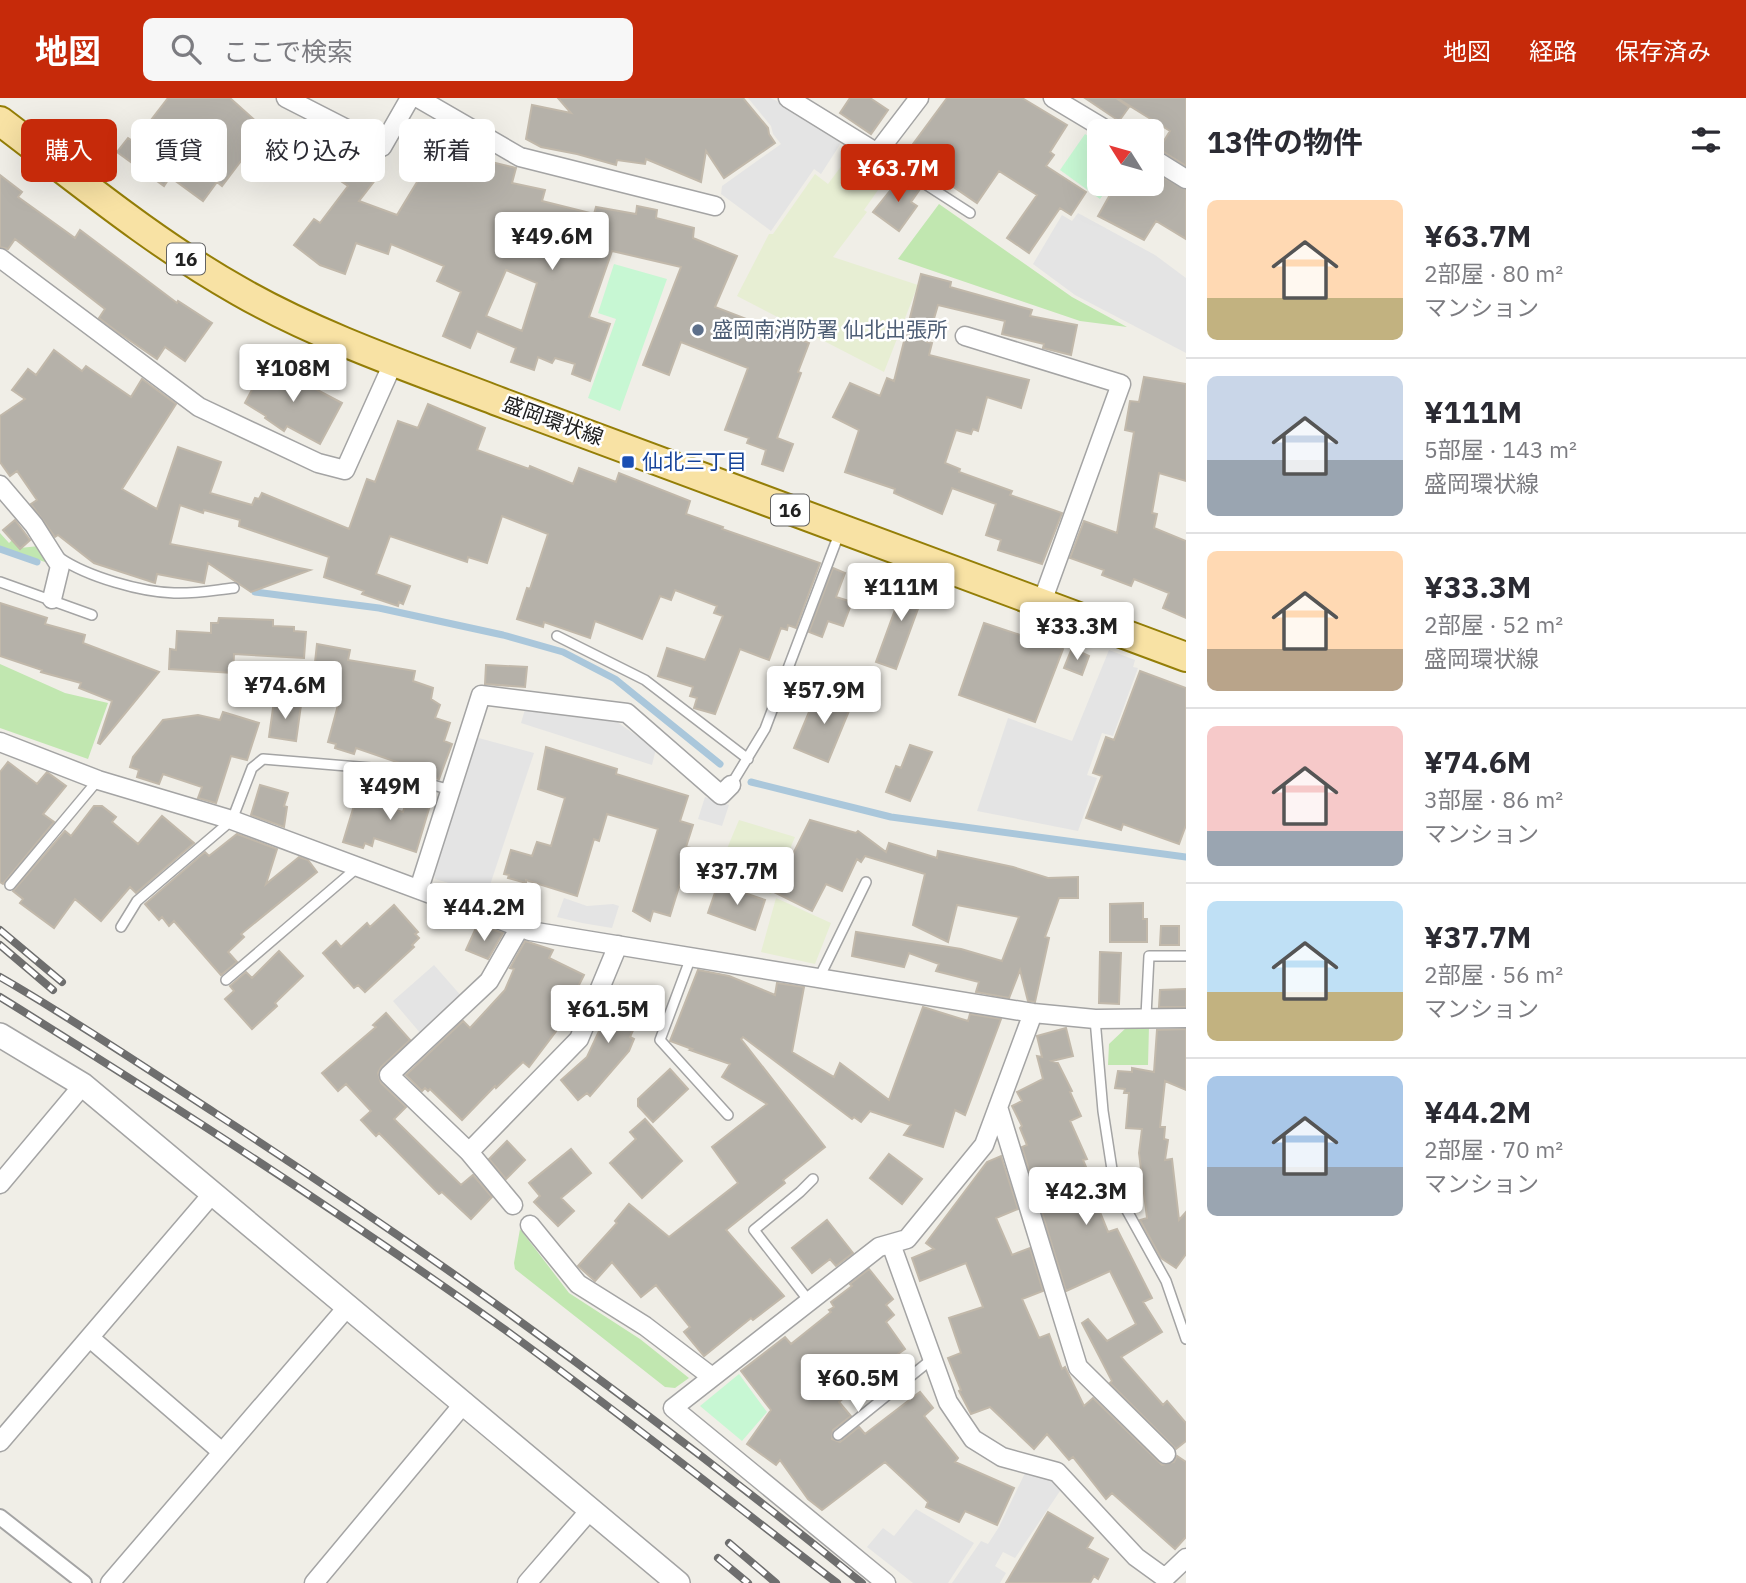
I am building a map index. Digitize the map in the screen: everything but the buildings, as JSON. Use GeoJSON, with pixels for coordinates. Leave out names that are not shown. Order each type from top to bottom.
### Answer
{"type":"FeatureCollection","features":[{"type":"Feature","properties":{"kind":"main road","name":"盛岡環状線"},"geometry":{"type":"LineString","coordinates":[[0,121],[177,254],[241,292],[302,322],[394,361],[1185,655]]}},
{"type":"Feature","properties":{"kind":"street"},"geometry":{"type":"LineString","coordinates":[[286,98],[382,147],[411,98]]}},
{"type":"Feature","properties":{"kind":"street"},"geometry":{"type":"LineString","coordinates":[[418,98],[520,157],[715,206]]}},
{"type":"Feature","properties":{"kind":"street"},"geometry":{"type":"LineString","coordinates":[[788,98],[877,153],[919,98]]}},
{"type":"Feature","properties":{"kind":"street"},"geometry":{"type":"LineString","coordinates":[[1053,98],[1088,119]]}},
{"type":"Feature","properties":{"kind":"street"},"geometry":{"type":"LineString","coordinates":[[1164,165],[1186,179]]}},
{"type":"Feature","properties":{"kind":"street"},"geometry":{"type":"LineString","coordinates":[[0,258],[200,407],[318,464],[345,470],[394,361]]}},
{"type":"Feature","properties":{"kind":"street"},"geometry":{"type":"LineString","coordinates":[[965,337],[1121,384],[1042,602]]}},
{"type":"Feature","properties":{"kind":"street"},"geometry":{"type":"LineString","coordinates":[[0,485],[34,526],[60,566],[52,599]]}},
{"type":"Feature","properties":{"kind":"street"},"geometry":{"type":"LineString","coordinates":[[419,890],[481,695],[627,713],[722,795],[731,785]]}},
{"type":"Feature","properties":{"kind":"street"},"geometry":{"type":"LineString","coordinates":[[1,744],[98,780],[232,820],[520,928],[1033,1013],[1095,1018],[1186,1018]]}},
{"type":"Feature","properties":{"kind":"street"},"geometry":{"type":"LineString","coordinates":[[513,1205],[469,1152],[389,1075],[489,981],[520,928]]}},
{"type":"Feature","properties":{"kind":"street"},"geometry":{"type":"LineString","coordinates":[[469,1152],[579,1040],[618,945]]}},
{"type":"Feature","properties":{"kind":"street"},"geometry":{"type":"LineString","coordinates":[[886,1583],[673,1408],[879,1247],[907,1239],[984,1145],[1033,1013]]}},
{"type":"Feature","properties":{"kind":"street"},"geometry":{"type":"LineString","coordinates":[[0,1035],[83,1085],[678,1583]]}},
{"type":"Feature","properties":{"kind":"street"},"geometry":{"type":"LineString","coordinates":[[0,1184],[83,1085]]}},
{"type":"Feature","properties":{"kind":"street"},"geometry":{"type":"LineString","coordinates":[[998,1107],[1077,1367],[1166,1454]]}},
{"type":"Feature","properties":{"kind":"street"},"geometry":{"type":"LineString","coordinates":[[0,1442],[213,1193]]}},
{"type":"Feature","properties":{"kind":"street"},"geometry":{"type":"LineString","coordinates":[[530,1225],[578,1284],[645,1326],[712,1377]]}},
{"type":"Feature","properties":{"kind":"street"},"geometry":{"type":"LineString","coordinates":[[891,1244],[948,1402],[973,1438],[1002,1457],[1057,1472],[1136,1557],[1166,1578],[1186,1558]]}},
{"type":"Feature","properties":{"kind":"street"},"geometry":{"type":"LineString","coordinates":[[110,1583],[349,1305]]}},
{"type":"Feature","properties":{"kind":"street"},"geometry":{"type":"LineString","coordinates":[[90,1338],[222,1452]]}},
{"type":"Feature","properties":{"kind":"street"},"geometry":{"type":"LineString","coordinates":[[314,1583],[465,1402]]}},
{"type":"Feature","properties":{"kind":"street"},"geometry":{"type":"LineString","coordinates":[[527,1583],[591,1509]]}},
{"type":"Feature","properties":{"kind":"street"},"geometry":{"type":"LineString","coordinates":[[0,1517],[84,1583]]}},
{"type":"Feature","properties":{"kind":"lane"},"geometry":{"type":"LineString","coordinates":[[877,153],[970,213]]}},
{"type":"Feature","properties":{"kind":"lane"},"geometry":{"type":"LineString","coordinates":[[731,785],[765,729],[841,529]]}},
{"type":"Feature","properties":{"kind":"lane"},"geometry":{"type":"LineString","coordinates":[[53,553],[85,571],[153,591],[175,593],[234,588]]}},
{"type":"Feature","properties":{"kind":"lane"},"geometry":{"type":"LineString","coordinates":[[0,582],[92,615]]}},
{"type":"Feature","properties":{"kind":"lane"},"geometry":{"type":"LineString","coordinates":[[556,636],[645,680],[748,759]]}},
{"type":"Feature","properties":{"kind":"lane"},"geometry":{"type":"LineString","coordinates":[[121,927],[137,901],[232,820],[252,768],[263,759],[372,768],[451,790]]}},
{"type":"Feature","properties":{"kind":"lane"},"geometry":{"type":"LineString","coordinates":[[10,885],[98,780]]}},
{"type":"Feature","properties":{"kind":"lane"},"geometry":{"type":"LineString","coordinates":[[226,981],[358,867]]}},
{"type":"Feature","properties":{"kind":"lane"},"geometry":{"type":"LineString","coordinates":[[818,978],[866,882]]}},
{"type":"Feature","properties":{"kind":"lane"},"geometry":{"type":"LineString","coordinates":[[1146,1016],[1149,956],[1186,956]]}},
{"type":"Feature","properties":{"kind":"lane"},"geometry":{"type":"LineString","coordinates":[[691,957],[660,1040],[728,1115]]}},
{"type":"Feature","properties":{"kind":"lane"},"geometry":{"type":"LineString","coordinates":[[1095,1018],[1103,1111],[1115,1189],[1166,1281],[1186,1339]]}},
{"type":"Feature","properties":{"kind":"lane"},"geometry":{"type":"LineString","coordinates":[[809,1301],[754,1230],[813,1179]]}},
{"type":"Feature","properties":{"kind":"lane"},"geometry":{"type":"LineString","coordinates":[[838,1435],[933,1359]]}},
{"type":"Feature","properties":{"kind":"green space"},"geometry":{"type":"Polygon","coordinates":[[[1085,134],[1087,135],[1087,190],[1060,170],[1085,134]]]}},
{"type":"Feature","properties":{"kind":"green space"},"geometry":{"type":"Polygon","coordinates":[[[854,149],[890,173],[864,210],[867,212],[833,257],[918,285],[884,372],[737,296],[769,234],[773,234],[815,174],[828,184],[854,149]]]}},
{"type":"Feature","properties":{"kind":"green space"},"geometry":{"type":"Polygon","coordinates":[[[939,204],[1072,297],[1127,327],[1080,321],[898,259],[939,204]]]}},
{"type":"Feature","properties":{"kind":"green space"},"geometry":{"type":"Polygon","coordinates":[[[614,264],[667,279],[620,411],[588,398],[616,319],[598,313],[614,264]]]}},
{"type":"Feature","properties":{"kind":"green space"},"geometry":{"type":"Polygon","coordinates":[[[0,533],[9,543],[12,540],[20,548],[39,546],[47,556],[45,562],[0,547],[0,533]]]}},
{"type":"Feature","properties":{"kind":"green space"},"geometry":{"type":"Polygon","coordinates":[[[0,664],[65,693],[108,703],[88,759],[0,728],[0,664]]]}},
{"type":"Feature","properties":{"kind":"green space"},"geometry":{"type":"Polygon","coordinates":[[[739,820],[795,837],[771,894],[718,870],[739,820]]]}},
{"type":"Feature","properties":{"kind":"green space"},"geometry":{"type":"Polygon","coordinates":[[[776,898],[831,923],[815,964],[761,952],[776,898]]]}},
{"type":"Feature","properties":{"kind":"green space"},"geometry":{"type":"Polygon","coordinates":[[[1128,1026],[1149,1026],[1148,1065],[1108,1065],[1109,1044],[1128,1026]]]}},
{"type":"Feature","properties":{"kind":"green space"},"geometry":{"type":"Polygon","coordinates":[[[520,1229],[569,1293],[640,1339],[689,1378],[675,1388],[665,1387],[515,1269],[520,1229]]]}},
{"type":"Feature","properties":{"kind":"green space"},"geometry":{"type":"Polygon","coordinates":[[[739,1374],[767,1412],[742,1441],[700,1406],[739,1374]]]}},
{"type":"Feature","properties":{"kind":"shaded area"},"geometry":{"type":"Polygon","coordinates":[[[748,98],[770,98],[777,101],[841,143],[821,174],[814,169],[771,231],[721,194],[722,186],[781,144],[773,134],[771,126],[748,98]]]}},
{"type":"Feature","properties":{"kind":"shaded area"},"geometry":{"type":"Polygon","coordinates":[[[1078,213],[1155,255],[1186,278],[1186,353],[1075,295],[1033,264],[1062,215],[1072,221],[1078,213]]]}},
{"type":"Feature","properties":{"kind":"shaded area"},"geometry":{"type":"Polygon","coordinates":[[[1109,650],[1135,660],[1133,667],[1138,668],[1113,736],[1102,733],[1087,775],[1097,778],[1078,831],[977,811],[1008,718],[1072,741],[1109,650]]]}},
{"type":"Feature","properties":{"kind":"shaded area"},"geometry":{"type":"Polygon","coordinates":[[[526,706],[617,722],[656,749],[652,765],[521,723],[526,706]]]}},
{"type":"Feature","properties":{"kind":"shaded area"},"geometry":{"type":"Polygon","coordinates":[[[475,737],[534,753],[487,894],[435,879],[433,871],[475,737]]]}},
{"type":"Feature","properties":{"kind":"shaded area"},"geometry":{"type":"Polygon","coordinates":[[[705,797],[729,805],[722,826],[698,819],[705,797]]]}},
{"type":"Feature","properties":{"kind":"shaded area"},"geometry":{"type":"Polygon","coordinates":[[[564,898],[587,906],[619,906],[612,928],[557,917],[564,898]]]}},
{"type":"Feature","properties":{"kind":"shaded area"},"geometry":{"type":"Polygon","coordinates":[[[434,965],[463,998],[421,1034],[393,1001],[434,965]]]}},
{"type":"Feature","properties":{"kind":"shaded area"},"geometry":{"type":"Polygon","coordinates":[[[1025,1473],[1050,1478],[1062,1488],[1015,1558],[1003,1552],[995,1566],[1006,1573],[1000,1583],[952,1583],[981,1541],[988,1544],[1025,1473]]]}},
{"type":"Feature","properties":{"kind":"shaded area"},"geometry":{"type":"Polygon","coordinates":[[[916,1509],[974,1543],[948,1583],[913,1583],[867,1547],[883,1528],[894,1536],[916,1509]]]}},
{"type":"Feature","properties":{"kind":"waterway"},"geometry":{"type":"LineString","coordinates":[[0,549],[37,562]]}},
{"type":"Feature","properties":{"kind":"waterway"},"geometry":{"type":"LineString","coordinates":[[255,592],[379,608],[503,635],[563,652],[615,679],[720,764]]}},
{"type":"Feature","properties":{"kind":"waterway"},"geometry":{"type":"LineString","coordinates":[[751,782],[891,817],[1186,857]]}},
{"type":"Feature","properties":{"kind":"railway"},"geometry":{"type":"LineString","coordinates":[[0,930],[62,982]]}},
{"type":"Feature","properties":{"kind":"railway"},"geometry":{"type":"LineString","coordinates":[[0,945],[53,990]]}},
{"type":"Feature","properties":{"kind":"railway"},"geometry":{"type":"LineString","coordinates":[[0,977],[81,1026],[299,1168],[464,1281],[705,1459],[862,1583]]}},
{"type":"Feature","properties":{"kind":"railway"},"geometry":{"type":"LineString","coordinates":[[0,997],[255,1159],[442,1285],[588,1391],[837,1583]]}},
{"type":"Feature","properties":{"kind":"railway"},"geometry":{"type":"LineString","coordinates":[[729,1543],[776,1583]]}},
{"type":"Feature","properties":{"kind":"railway"},"geometry":{"type":"LineString","coordinates":[[718,1558],[748,1583]]}},
{"type":"Feature","properties":{"kind":"place","name":"盛岡南消防署 仙北出張所"},"geometry":{"type":"Point","coordinates":[698,330]}},
{"type":"Feature","properties":{"kind":"place","name":"仙北三丁目"},"geometry":{"type":"Point","coordinates":[628,462]}}]}
